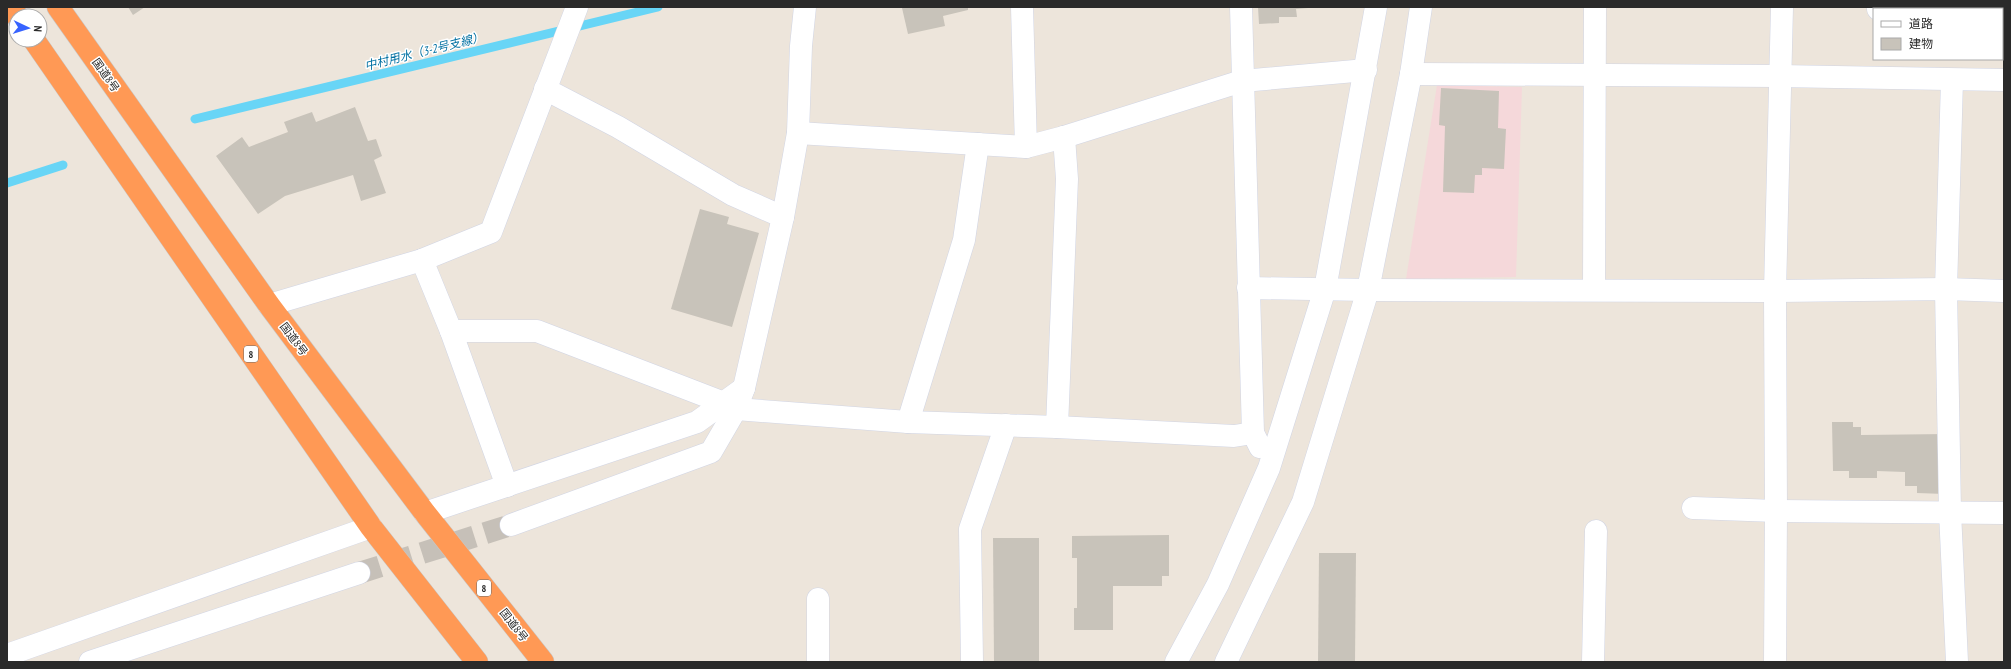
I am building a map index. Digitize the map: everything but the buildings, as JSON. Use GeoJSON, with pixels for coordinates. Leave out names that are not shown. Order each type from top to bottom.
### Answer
{"type":"FeatureCollection","features":[{"type":"Feature","properties":{"kind":"highway","name":"国道8号"},"geometry":{"type":"LineString","coordinates":[[58,7],[269,305],[425,513],[543,662]]}},
{"type":"Feature","properties":{"kind":"highway","name":"8"},"geometry":{"type":"LineString","coordinates":[[40,48],[371,527],[477,662]]}},
{"type":"Feature","properties":{"kind":"street"},"geometry":{"type":"LineString","coordinates":[[511,525],[711,452],[730,406],[744,388],[783,217],[798,133],[801,46],[805,7]]}},
{"type":"Feature","properties":{"kind":"street"},"geometry":{"type":"LineString","coordinates":[[1022,7],[1026,146]]}},
{"type":"Feature","properties":{"kind":"street"},"geometry":{"type":"LineString","coordinates":[[1241,7],[1248,288],[1254,434],[1269,468]]}},
{"type":"Feature","properties":{"kind":"street"},"geometry":{"type":"LineString","coordinates":[[1176,662],[1218,584],[1269,468],[1325,289],[1366,70],[1376,7]]}},
{"type":"Feature","properties":{"kind":"street"},"geometry":{"type":"LineString","coordinates":[[1226,662],[1303,502],[1368,290],[1411,74],[1421,7]]}},
{"type":"Feature","properties":{"kind":"street"},"geometry":{"type":"LineString","coordinates":[[1594,289],[1595,7]]}},
{"type":"Feature","properties":{"kind":"street"},"geometry":{"type":"LineString","coordinates":[[1775,662],[1775,291],[1782,7]]}},
{"type":"Feature","properties":{"kind":"street"},"geometry":{"type":"LineString","coordinates":[[269,305],[422,260],[491,232],[576,10]]}},
{"type":"Feature","properties":{"kind":"street"},"geometry":{"type":"LineString","coordinates":[[798,133],[1026,146],[1064,137],[1242,81],[1366,70]]}},
{"type":"Feature","properties":{"kind":"street"},"geometry":{"type":"LineString","coordinates":[[1411,74],[1780,76],[2004,80]]}},
{"type":"Feature","properties":{"kind":"street"},"geometry":{"type":"LineString","coordinates":[[1952,80],[1946,289],[1950,512],[1957,662]]}},
{"type":"Feature","properties":{"kind":"street"},"geometry":{"type":"LineString","coordinates":[[545,89],[618,127],[733,195],[783,217]]}},
{"type":"Feature","properties":{"kind":"street"},"geometry":{"type":"LineString","coordinates":[[1057,427],[1067,179],[1064,137]]}},
{"type":"Feature","properties":{"kind":"street"},"geometry":{"type":"LineString","coordinates":[[908,422],[964,240],[978,144]]}},
{"type":"Feature","properties":{"kind":"street"},"geometry":{"type":"LineString","coordinates":[[422,260],[451,331],[507,486]]}},
{"type":"Feature","properties":{"kind":"street"},"geometry":{"type":"LineString","coordinates":[[1248,288],[1368,290],[1594,289],[1775,291],[1946,289],[2004,291]]}},
{"type":"Feature","properties":{"kind":"street"},"geometry":{"type":"LineString","coordinates":[[451,331],[537,331],[730,406],[908,422],[1057,427],[1234,436],[1254,434]]}},
{"type":"Feature","properties":{"kind":"street"},"geometry":{"type":"LineString","coordinates":[[425,513],[697,422],[730,406]]}},
{"type":"Feature","properties":{"kind":"street"},"geometry":{"type":"LineString","coordinates":[[972,662],[970,529],[1006,425]]}},
{"type":"Feature","properties":{"kind":"street"},"geometry":{"type":"LineString","coordinates":[[1693,508],[1776,511],[2004,513]]}},
{"type":"Feature","properties":{"kind":"street"},"geometry":{"type":"LineString","coordinates":[[7,654],[371,527]]}},
{"type":"Feature","properties":{"kind":"street"},"geometry":{"type":"LineString","coordinates":[[1594,662],[1596,531]]}},
{"type":"Feature","properties":{"kind":"street"},"geometry":{"type":"LineString","coordinates":[[90,662],[359,573]]}},
{"type":"Feature","properties":{"kind":"street"},"geometry":{"type":"LineString","coordinates":[[818,599],[818,662]]}},
{"type":"Feature","properties":{"kind":"shaded area"},"geometry":{"type":"Polygon","coordinates":[[[1437,85],[1522,87],[1516,277],[1406,279],[1437,85]]]}},
{"type":"Feature","properties":{"kind":"waterway","name":"中村用水（3-2号支線）"},"geometry":{"type":"LineString","coordinates":[[195,119],[658,7]]}},
{"type":"Feature","properties":{"kind":"waterway","name":"中村用水（3-2号支線）"},"geometry":{"type":"LineString","coordinates":[[7,183],[63,165]]}},
{"type":"Feature","properties":{"kind":"tunnel"},"geometry":{"type":"LineString","coordinates":[[359,573],[511,525]]}}]}
